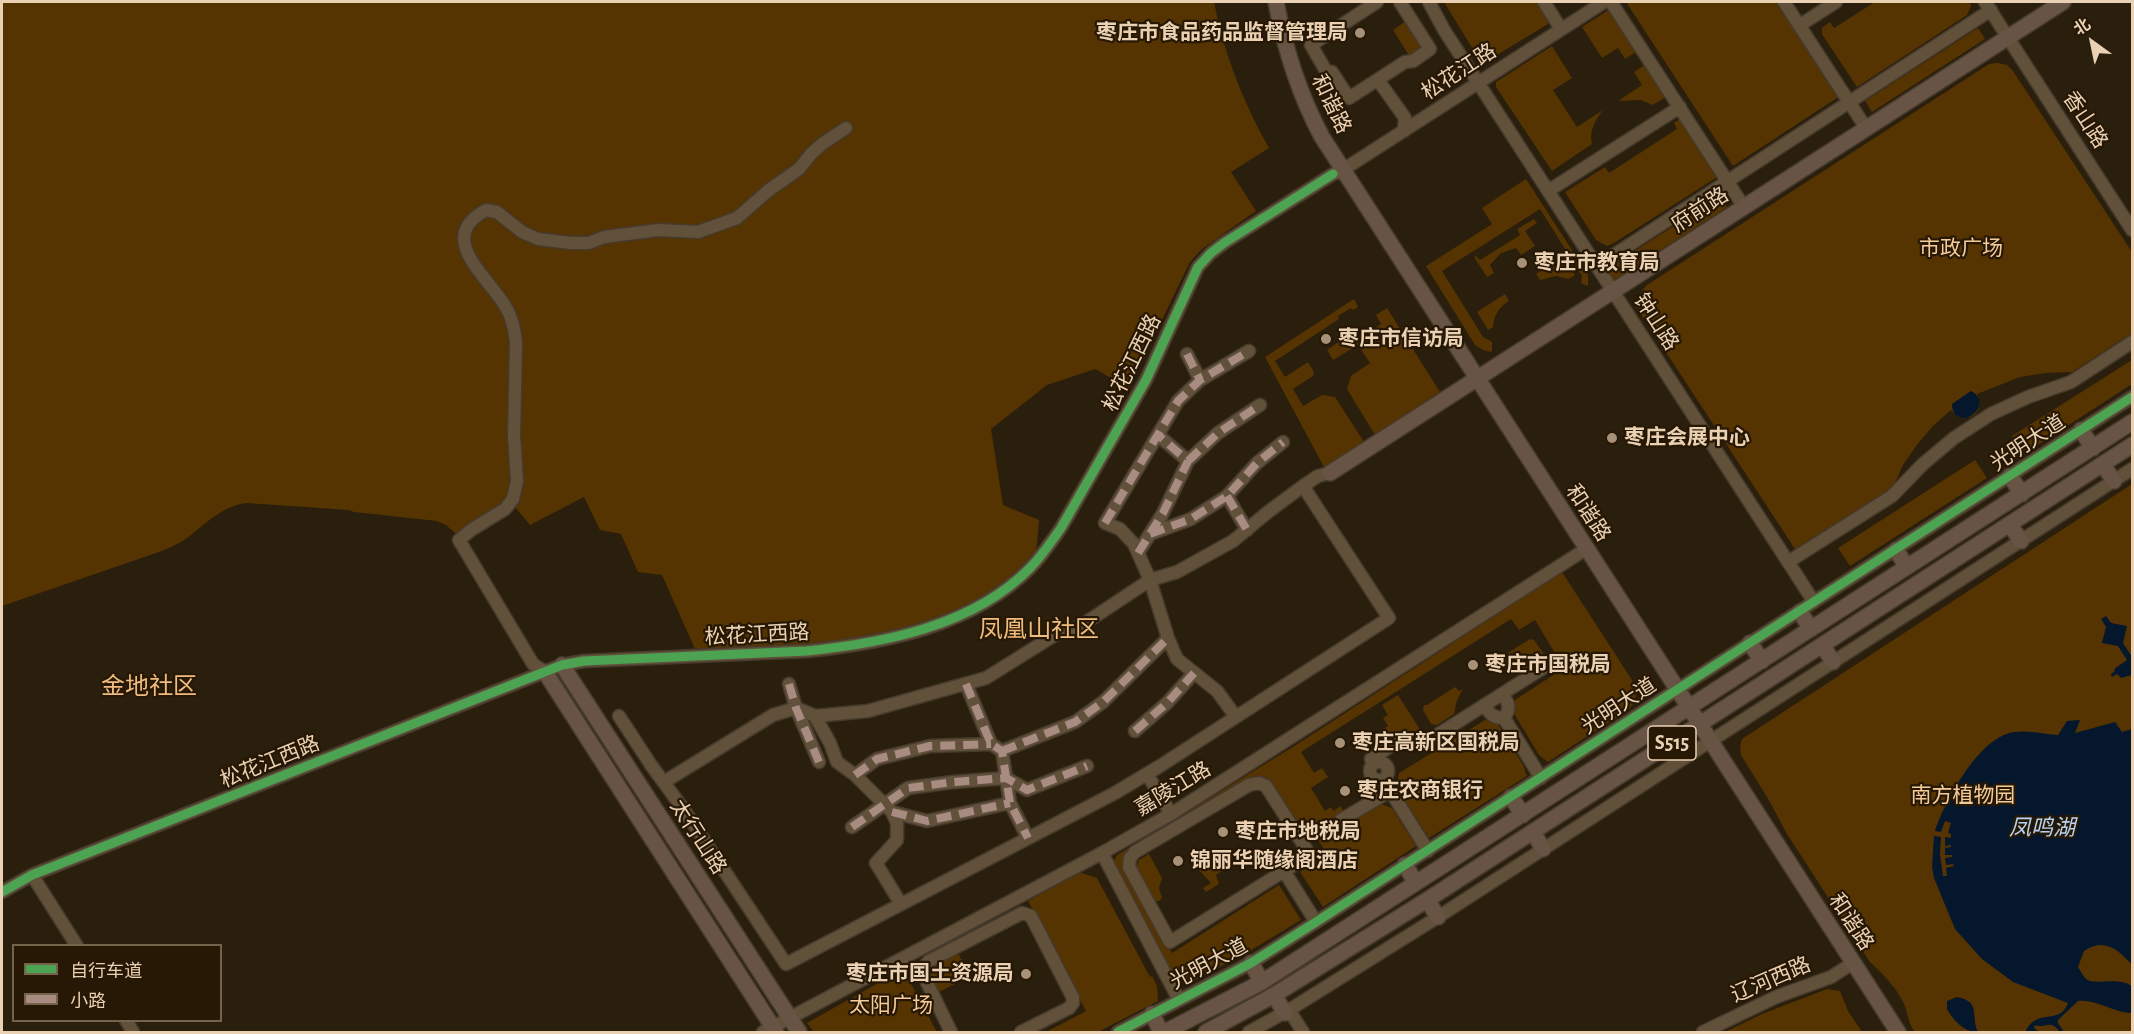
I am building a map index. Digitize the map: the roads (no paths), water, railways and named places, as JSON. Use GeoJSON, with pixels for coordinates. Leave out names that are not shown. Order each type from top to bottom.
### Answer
{"type":"FeatureCollection","features":[{"type":"Feature","properties":{"kind":"main road","name":"和谐路"},"geometry":{"type":"LineString","coordinates":[[1267,2],[1276,50],[1293,100],[1314,142],[1472,381],[1849,966],[1886,1032]]}},
{"type":"Feature","properties":{"kind":"main road","name":"和谐路"},"geometry":{"type":"LineString","coordinates":[[1276,2],[1285,47],[1302,96],[1336,173]]}},
{"type":"Feature","properties":{"kind":"main road","name":"府前路"},"geometry":{"type":"LineString","coordinates":[[1330,473],[2063,2]]}},
{"type":"Feature","properties":{"kind":"main road","name":"光明大道"},"geometry":{"type":"LineString","coordinates":[[1163,1032],[1262,982],[2133,422]]}},
{"type":"Feature","properties":{"kind":"main road"},"geometry":{"type":"LineString","coordinates":[[2081,430],[2093,448]]}},
{"type":"Feature","properties":{"kind":"main road","name":"S515"},"geometry":{"type":"LineString","coordinates":[[1206,1032],[1274,995],[1427,900],[2133,446]]}},
{"type":"Feature","properties":{"kind":"main road"},"geometry":{"type":"LineString","coordinates":[[2103,465],[2114,481]]}},
{"type":"Feature","properties":{"kind":"main road"},"geometry":{"type":"LineString","coordinates":[[2010,476],[2022,494]]}},
{"type":"Feature","properties":{"kind":"main road"},"geometry":{"type":"LineString","coordinates":[[2010,525],[2021,541]]}},
{"type":"Feature","properties":{"kind":"main road"},"geometry":{"type":"LineString","coordinates":[[1896,550],[1907,567]]}},
{"type":"Feature","properties":{"kind":"main road"},"geometry":{"type":"LineString","coordinates":[[1800,612],[1811,629]]}},
{"type":"Feature","properties":{"kind":"main road"},"geometry":{"type":"LineString","coordinates":[[1750,643],[1762,661]]}},
{"type":"Feature","properties":{"kind":"main road"},"geometry":{"type":"LineString","coordinates":[[1822,646],[1833,662]]}},
{"type":"Feature","properties":{"kind":"main road","name":"太行山路"},"geometry":{"type":"LineString","coordinates":[[562,665],[799,1032]]}},
{"type":"Feature","properties":{"kind":"main road","name":"太行山路"},"geometry":{"type":"LineString","coordinates":[[545,672],[771,1031]]}},
{"type":"Feature","properties":{"kind":"main road"},"geometry":{"type":"LineString","coordinates":[[1511,797],[1523,815]]}},
{"type":"Feature","properties":{"kind":"main road"},"geometry":{"type":"LineString","coordinates":[[1533,832],[1543,849]]}},
{"type":"Feature","properties":{"kind":"main road"},"geometry":{"type":"LineString","coordinates":[[655,844],[671,834]]}},
{"type":"Feature","properties":{"kind":"main road"},"geometry":{"type":"LineString","coordinates":[[1405,865],[1416,883]]}},
{"type":"Feature","properties":{"kind":"main road"},"geometry":{"type":"LineString","coordinates":[[1427,900],[1438,917]]}},
{"type":"Feature","properties":{"kind":"main road"},"geometry":{"type":"LineString","coordinates":[[1251,963],[1262,982]]}},
{"type":"Feature","properties":{"kind":"main road","name":"和谐路"},"geometry":{"type":"LineString","coordinates":[[1849,966],[1898,1032]]}},
{"type":"Feature","properties":{"kind":"main road"},"geometry":{"type":"LineString","coordinates":[[1274,995],[1287,1012]]}},
{"type":"Feature","properties":{"kind":"main road"},"geometry":{"type":"LineString","coordinates":[[1152,1014],[1163,1032]]}},
{"type":"Feature","properties":{"kind":"street"},"geometry":{"type":"LineString","coordinates":[[1377,2],[1311,45],[1326,71],[1332,72],[1349,98],[1405,62],[1413,61],[1430,49],[1400,2]]}},
{"type":"Feature","properties":{"kind":"street","name":"钟山路"},"geometry":{"type":"LineString","coordinates":[[1429,2],[1444,30],[1814,602]]}},
{"type":"Feature","properties":{"kind":"street"},"geometry":{"type":"LineString","coordinates":[[1544,2],[1561,29]]}},
{"type":"Feature","properties":{"kind":"street","name":"松花江路"},"geometry":{"type":"LineString","coordinates":[[1336,173],[1604,2]]}},
{"type":"Feature","properties":{"kind":"street"},"geometry":{"type":"LineString","coordinates":[[1611,2],[1744,207]]}},
{"type":"Feature","properties":{"kind":"street"},"geometry":{"type":"LineString","coordinates":[[1784,2],[1866,128]]}},
{"type":"Feature","properties":{"kind":"street"},"geometry":{"type":"LineString","coordinates":[[1800,25],[1836,2]]}},
{"type":"Feature","properties":{"kind":"street"},"geometry":{"type":"LineString","coordinates":[[1597,266],[1850,103],[1988,6]]}},
{"type":"Feature","properties":{"kind":"street","name":"香山路"},"geometry":{"type":"LineString","coordinates":[[1988,6],[2133,230]]}},
{"type":"Feature","properties":{"kind":"street"},"geometry":{"type":"LineString","coordinates":[[1378,80],[1405,118],[1404,131]]}},
{"type":"Feature","properties":{"kind":"street"},"geometry":{"type":"LineString","coordinates":[[1548,190],[1680,107]]}},
{"type":"Feature","properties":{"kind":"street"},"geometry":{"type":"LineString","coordinates":[[545,672],[533,664],[459,540],[505,509],[513,499],[517,481],[514,435],[516,343],[514,328],[501,300],[465,251],[463,239],[466,226],[475,216],[486,210],[497,212],[522,232],[538,239],[571,243],[589,243],[604,237],[659,230],[698,232],[737,218],[769,190],[799,169],[822,144],[846,128]]}},
{"type":"Feature","properties":{"kind":"street","name":"松花江西路"},"geometry":{"type":"LineString","coordinates":[[2,892],[32,875],[562,665],[584,661],[807,651],[874,642],[930,627],[960,615],[1007,588],[1029,569],[1046,549],[1146,380],[1198,267],[1224,243],[1336,173]]}},
{"type":"Feature","properties":{"kind":"street"},"geometry":{"type":"LineString","coordinates":[[1788,562],[1892,496],[1923,464],[1954,438],[1991,414],[2071,382],[2133,342]]}},
{"type":"Feature","properties":{"kind":"street"},"geometry":{"type":"LineString","coordinates":[[1236,717],[1217,692],[1177,659],[1168,639],[1150,580],[1134,544],[1120,529],[1105,523],[1178,401],[1200,380],[1249,351]]}},
{"type":"Feature","properties":{"kind":"street"},"geometry":{"type":"LineString","coordinates":[[1187,354],[1200,380]]}},
{"type":"Feature","properties":{"kind":"street","name":"光明大道"},"geometry":{"type":"LineString","coordinates":[[1118,1032],[1251,963],[2133,397]]}},
{"type":"Feature","properties":{"kind":"street"},"geometry":{"type":"LineString","coordinates":[[1138,554],[1163,513],[1188,461],[1218,433],[1260,405]]}},
{"type":"Feature","properties":{"kind":"street"},"geometry":{"type":"LineString","coordinates":[[1158,435],[1188,461]]}},
{"type":"Feature","properties":{"kind":"street"},"geometry":{"type":"LineString","coordinates":[[1150,534],[1191,519],[1227,496],[1257,463],[1283,442]]}},
{"type":"Feature","properties":{"kind":"street","name":"S515"},"geometry":{"type":"LineString","coordinates":[[1249,1032],[1287,1012],[1438,917],[2133,469]]}},
{"type":"Feature","properties":{"kind":"street"},"geometry":{"type":"LineString","coordinates":[[664,782],[773,715],[796,708],[815,716],[868,711],[986,678],[1063,630],[1073,631],[1150,580],[1177,572],[1233,541],[1303,486],[1318,476],[1330,473]]}},
{"type":"Feature","properties":{"kind":"street"},"geometry":{"type":"LineString","coordinates":[[619,716],[786,964],[1115,793],[1389,618],[1303,486]]}},
{"type":"Feature","properties":{"kind":"street"},"geometry":{"type":"LineString","coordinates":[[1227,496],[1247,530]]}},
{"type":"Feature","properties":{"kind":"street","name":"嘉陵江路"},"geometry":{"type":"LineString","coordinates":[[771,1031],[1172,814],[1582,552]]}},
{"type":"Feature","properties":{"kind":"street"},"geometry":{"type":"LineString","coordinates":[[855,775],[877,759],[930,746],[996,748],[1075,722],[1103,702],[1168,639]]}},
{"type":"Feature","properties":{"kind":"street"},"geometry":{"type":"LineString","coordinates":[[1434,737],[1554,661]]}},
{"type":"Feature","properties":{"kind":"street"},"geometry":{"type":"LineString","coordinates":[[1135,731],[1167,703],[1194,673]]}},
{"type":"Feature","properties":{"kind":"street"},"geometry":{"type":"LineString","coordinates":[[789,684],[796,708],[819,762]]}},
{"type":"Feature","properties":{"kind":"street"},"geometry":{"type":"LineString","coordinates":[[966,684],[996,748],[1006,778],[1010,803],[1028,838]]}},
{"type":"Feature","properties":{"kind":"street"},"geometry":{"type":"LineString","coordinates":[[1502,693],[1509,704],[1509,712],[1504,718]]}},
{"type":"Feature","properties":{"kind":"street"},"geometry":{"type":"LineString","coordinates":[[1484,705],[1491,715],[1504,718]]}},
{"type":"Feature","properties":{"kind":"street"},"geometry":{"type":"LineString","coordinates":[[815,716],[830,743],[837,762],[855,775],[888,808],[897,823],[897,840],[876,863],[901,904]]}},
{"type":"Feature","properties":{"kind":"street"},"geometry":{"type":"LineString","coordinates":[[1504,718],[1541,778]]}},
{"type":"Feature","properties":{"kind":"street"},"geometry":{"type":"LineString","coordinates":[[1400,740],[1371,759],[1374,763],[1370,768],[1370,774],[1377,780],[1383,779],[1428,850]]}},
{"type":"Feature","properties":{"kind":"street"},"geometry":{"type":"LineString","coordinates":[[852,828],[888,808],[908,788],[1006,778],[1027,790],[1087,766]]}},
{"type":"Feature","properties":{"kind":"street"},"geometry":{"type":"LineString","coordinates":[[1147,774],[1172,814]]}},
{"type":"Feature","properties":{"kind":"street"},"geometry":{"type":"LineString","coordinates":[[1259,783],[1266,786],[1310,855],[1284,871],[1170,942],[1129,867],[1130,858],[1135,852],[1249,785],[1259,783]]}},
{"type":"Feature","properties":{"kind":"street"},"geometry":{"type":"LineString","coordinates":[[1341,820],[1390,791]]}},
{"type":"Feature","properties":{"kind":"street"},"geometry":{"type":"LineString","coordinates":[[888,808],[927,821],[1010,803]]}},
{"type":"Feature","properties":{"kind":"street"},"geometry":{"type":"LineString","coordinates":[[1102,853],[1179,1000]]}},
{"type":"Feature","properties":{"kind":"street"},"geometry":{"type":"LineString","coordinates":[[1284,871],[1316,922]]}},
{"type":"Feature","properties":{"kind":"street"},"geometry":{"type":"LineString","coordinates":[[32,875],[76,944]]}},
{"type":"Feature","properties":{"kind":"street"},"geometry":{"type":"LineString","coordinates":[[951,1032],[921,970],[929,961],[1022,913],[1031,916],[1073,998],[1073,1003],[1069,1008],[1021,1032]]}},
{"type":"Feature","properties":{"kind":"street","name":"辽河西路"},"geometry":{"type":"LineString","coordinates":[[1703,1032],[1758,1005],[1831,976],[1849,966]]}},
{"type":"Feature","properties":{"kind":"street"},"geometry":{"type":"LineString","coordinates":[[1287,1012],[1304,1032]]}},
{"type":"Feature","properties":{"kind":"water"},"geometry":{"type":"Polygon","coordinates":[[[1971,391],[1976,394],[1979,406],[1971,416],[1960,417],[1954,413],[1952,404],[1971,391]]]}},
{"type":"Feature","properties":{"kind":"water"},"geometry":{"type":"Polygon","coordinates":[[[2106,616],[2111,623],[2127,626],[2123,643],[2132,657],[2132,675],[2121,678],[2117,674],[2112,677],[2114,669],[2127,660],[2118,646],[2102,643],[2106,627],[2101,619],[2106,616]]]}},
{"type":"Feature","properties":{"kind":"water","name":"凤鸣湖"},"geometry":{"type":"Polygon","coordinates":[[[2080,720],[2075,733],[2115,722],[2122,732],[2132,729],[2132,965],[2111,947],[2098,945],[2084,951],[2078,967],[2085,978],[2090,981],[2119,982],[2132,986],[2132,1013],[2092,1002],[2078,1001],[2058,1020],[2064,1032],[2060,1032],[2051,1025],[2035,1025],[2034,1028],[2039,1032],[2025,1032],[2036,1020],[2059,1014],[2068,1003],[2013,982],[1982,959],[1955,929],[1934,878],[1932,867],[1934,836],[1941,837],[1940,855],[1943,876],[1947,876],[1946,868],[1954,866],[1953,864],[1946,865],[1945,858],[1952,857],[1952,855],[1945,855],[1945,848],[1951,847],[1951,845],[1945,846],[1945,837],[1951,838],[1951,834],[1948,833],[1951,823],[1945,821],[1941,832],[1935,831],[1955,787],[1977,757],[2002,736],[2015,732],[2058,735],[2067,721],[2080,720]]]}},
{"type":"Feature","properties":{"kind":"water"},"geometry":{"type":"Polygon","coordinates":[[[1957,997],[1965,999],[1973,1006],[1978,1032],[1973,1032],[1960,1025],[1947,1009],[1947,1001],[1957,997]]]}},
{"type":"Feature","properties":{"kind":"place","name":"枣庄市食品药品监督管理局"},"geometry":{"type":"Point","coordinates":[1360,33]}},
{"type":"Feature","properties":{"kind":"place","name":"枣庄市教育局"},"geometry":{"type":"Point","coordinates":[1522,263]}},
{"type":"Feature","properties":{"kind":"place","name":"枣庄市信访局"},"geometry":{"type":"Point","coordinates":[1326,339]}},
{"type":"Feature","properties":{"kind":"place","name":"枣庄会展中心"},"geometry":{"type":"Point","coordinates":[1612,438]}},
{"type":"Feature","properties":{"kind":"place","name":"枣庄市国税局"},"geometry":{"type":"Point","coordinates":[1473,665]}},
{"type":"Feature","properties":{"kind":"place","name":"枣庄高新区国税局"},"geometry":{"type":"Point","coordinates":[1340,743]}},
{"type":"Feature","properties":{"kind":"place","name":"枣庄农商银行"},"geometry":{"type":"Point","coordinates":[1345,791]}},
{"type":"Feature","properties":{"kind":"place","name":"枣庄市地税局"},"geometry":{"type":"Point","coordinates":[1223,832]}},
{"type":"Feature","properties":{"kind":"place","name":"锦丽华随缘阁酒店"},"geometry":{"type":"Point","coordinates":[1178,861]}},
{"type":"Feature","properties":{"kind":"place","name":"枣庄市国土资源局"},"geometry":{"type":"Point","coordinates":[1026,974]}},
{"type":"Feature","properties":{"kind":"district","name":"凤凰山社区"},"geometry":{"type":"Point","coordinates":[1039,630]}},
{"type":"Feature","properties":{"kind":"district","name":"金地社区"},"geometry":{"type":"Point","coordinates":[149,687]}},
{"type":"Feature","properties":{"kind":"park label","name":"市政广场"},"geometry":{"type":"Point","coordinates":[1961,249]}},
{"type":"Feature","properties":{"kind":"park label","name":"南方植物园"},"geometry":{"type":"Point","coordinates":[1963,796]}},
{"type":"Feature","properties":{"kind":"park label","name":"太阳广场"},"geometry":{"type":"Point","coordinates":[891,1006]}}]}
